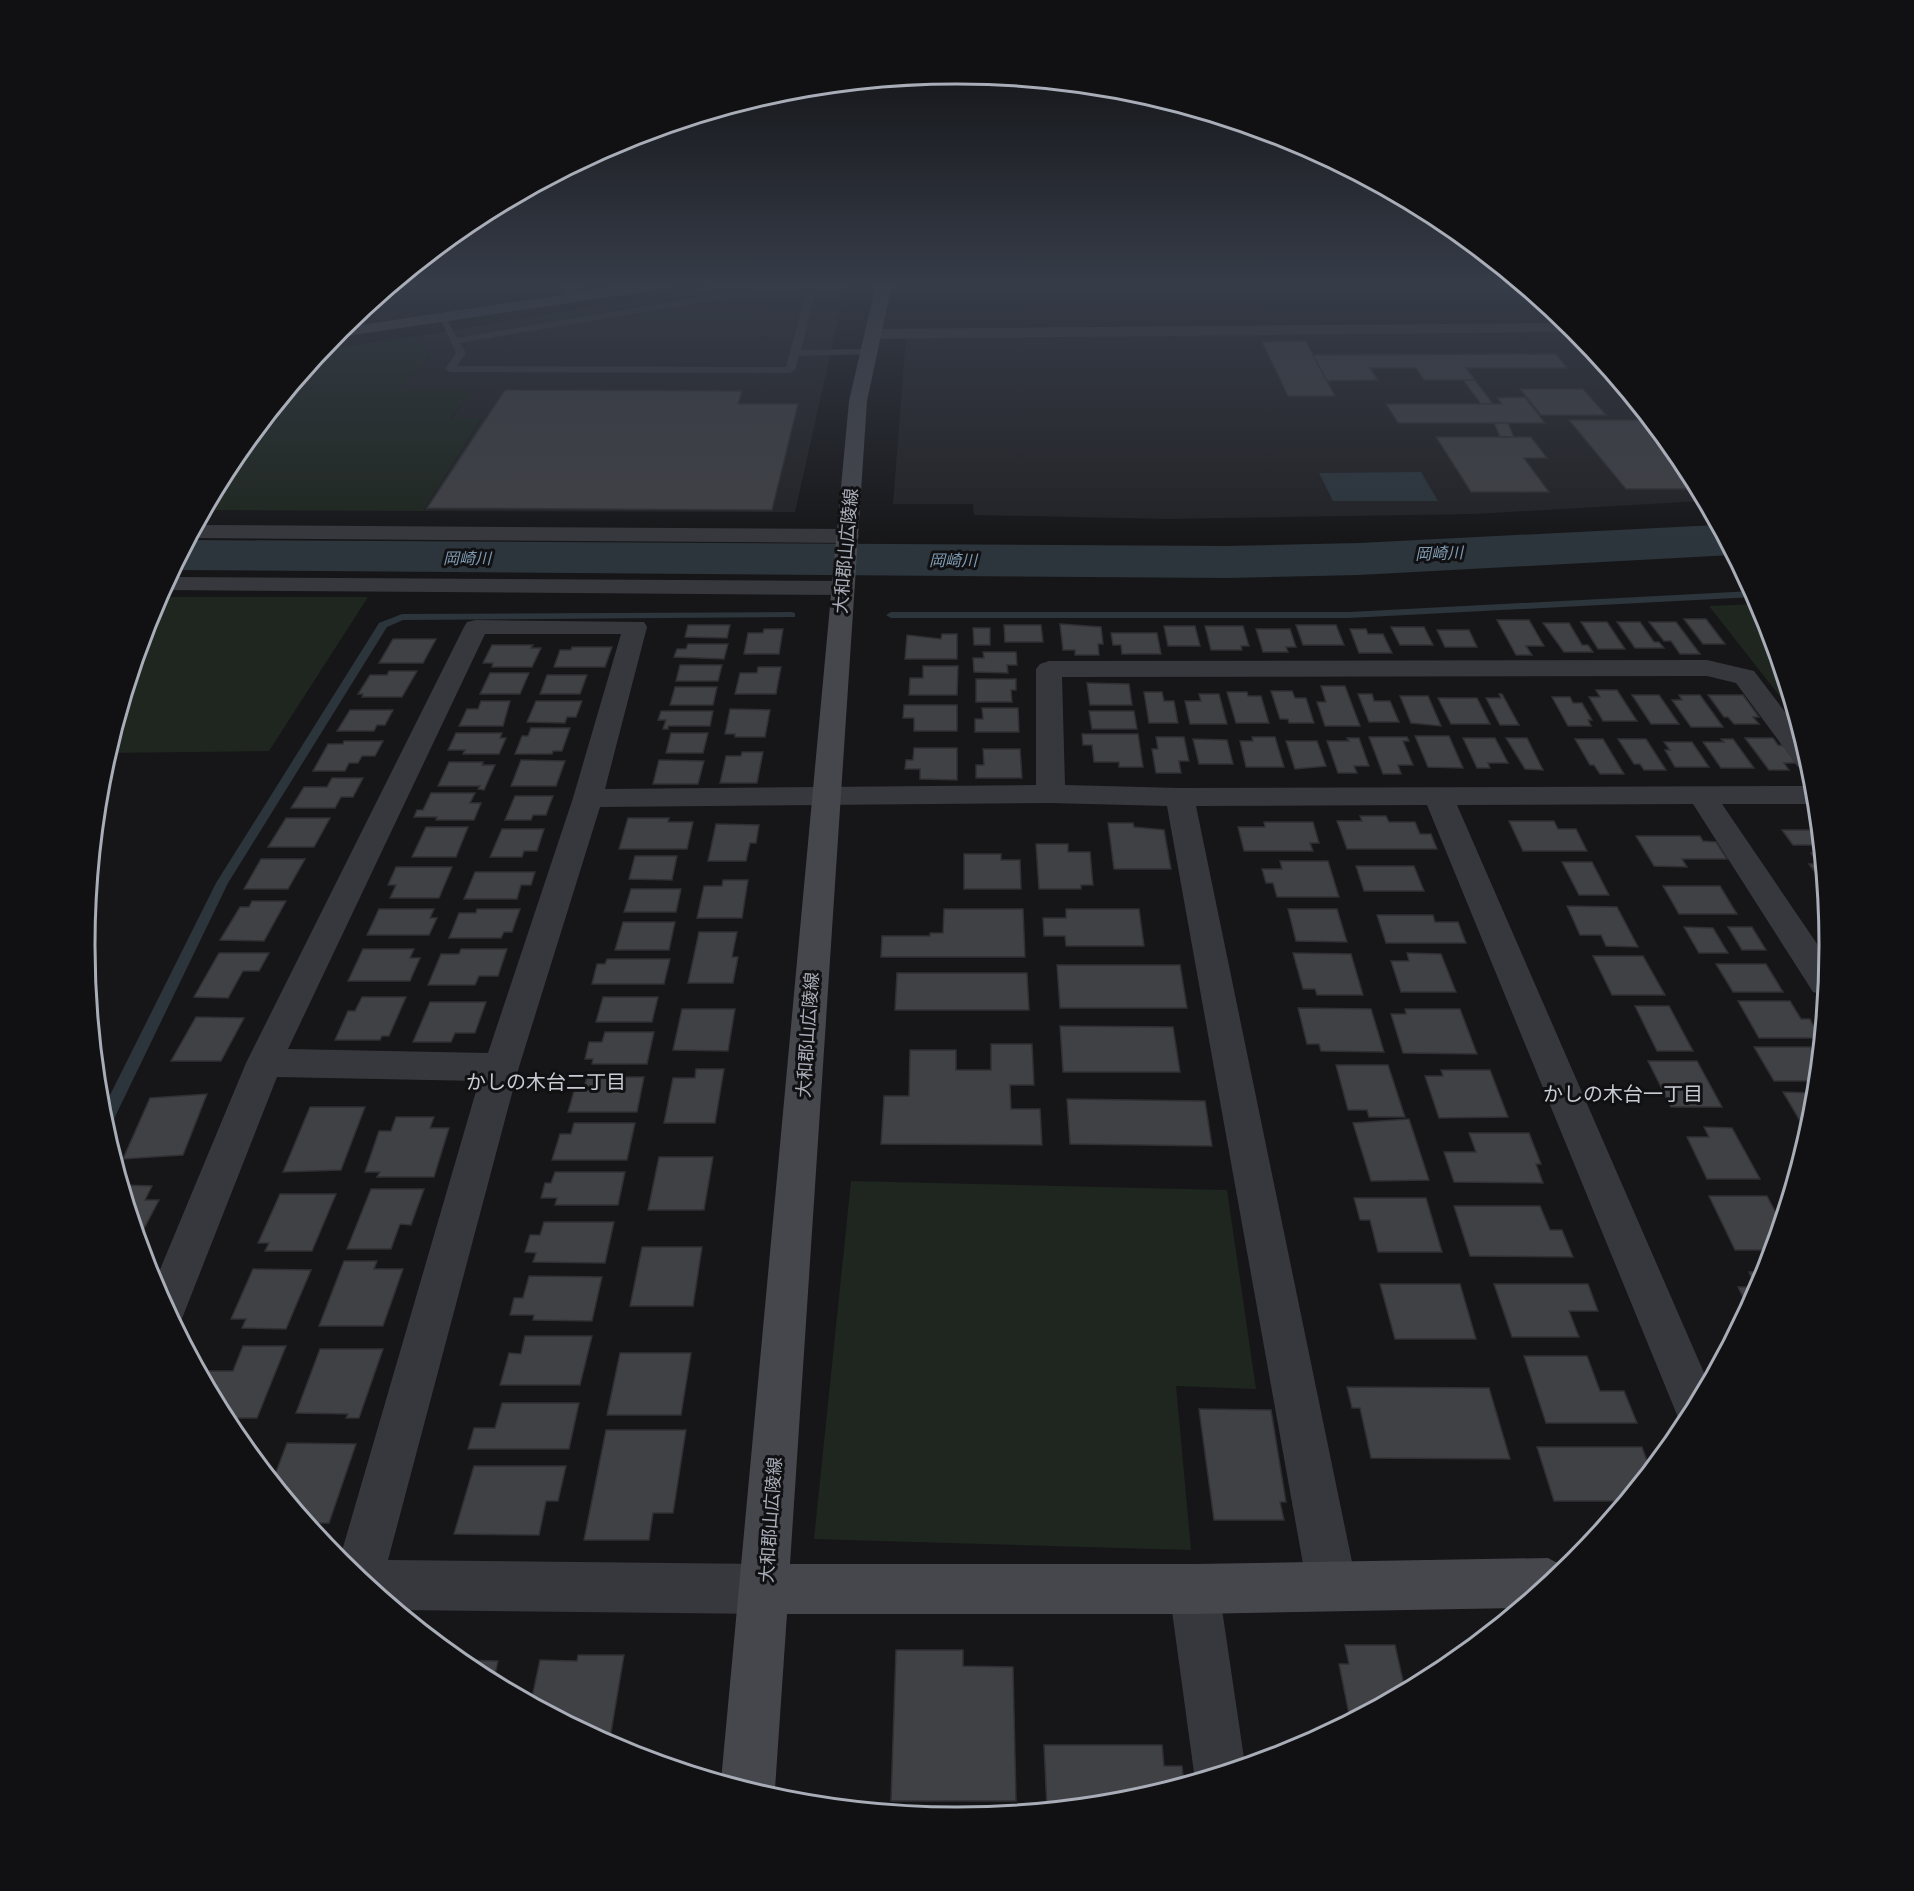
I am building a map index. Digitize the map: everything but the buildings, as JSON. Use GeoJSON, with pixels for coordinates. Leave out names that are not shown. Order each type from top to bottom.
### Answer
{"type":"FeatureCollection","features":[{"type":"Feature","properties":{"kind":"main road","name":"大和郡山広陵線"},"geometry":{"type":"LineString","coordinates":[[749,1781],[766,1588],[858,400],[864,372]]}},
{"type":"Feature","properties":{"kind":"main road"},"geometry":{"type":"LineString","coordinates":[[766,1588],[1194,1588],[1536,1583]]}},
{"type":"Feature","properties":{"kind":"street"},"geometry":{"type":"LineString","coordinates":[[202,532],[848,536]]}},
{"type":"Feature","properties":{"kind":"street"},"geometry":{"type":"LineString","coordinates":[[175,584],[843,588]]}},
{"type":"Feature","properties":{"kind":"street"},"geometry":{"type":"LineString","coordinates":[[170,1296],[264,1063],[476,627],[635,627],[588,798],[501,1067],[362,1568]]}},
{"type":"Feature","properties":{"kind":"street"},"geometry":{"type":"LineString","coordinates":[[1051,794],[1049,669],[1707,668],[1744,677],[1794,742]]}},
{"type":"Feature","properties":{"kind":"street"},"geometry":{"type":"LineString","coordinates":[[588,798],[1051,794],[1180,797],[1805,795]]}},
{"type":"Feature","properties":{"kind":"street"},"geometry":{"type":"LineString","coordinates":[[1438,796],[1691,1395]]}},
{"type":"Feature","properties":{"kind":"street"},"geometry":{"type":"LineString","coordinates":[[1702,796],[1818,972]]}},
{"type":"Feature","properties":{"kind":"street"},"geometry":{"type":"LineString","coordinates":[[1180,797],[1332,1586]]}},
{"type":"Feature","properties":{"kind":"street"},"geometry":{"type":"LineString","coordinates":[[264,1063],[501,1067]]}},
{"type":"Feature","properties":{"kind":"street"},"geometry":{"type":"LineString","coordinates":[[380,1585],[766,1588]]}},
{"type":"Feature","properties":{"kind":"street"},"geometry":{"type":"LineString","coordinates":[[1194,1588],[1218,1766]]}},
{"type":"Feature","properties":{"kind":"shaded area"},"geometry":{"type":"Polygon","coordinates":[[[314,372],[416,372],[402,390],[472,390],[451,418],[482,418],[423,511],[214,510],[274,421],[314,372]]]}},
{"type":"Feature","properties":{"kind":"shaded area"},"geometry":{"type":"Polygon","coordinates":[[[416,372],[826,372],[795,512],[423,511],[482,419],[451,419],[472,390],[402,390],[416,372]]]}},
{"type":"Feature","properties":{"kind":"shaded area"},"geometry":{"type":"Polygon","coordinates":[[[903,372],[1600,372],[1640,421],[1695,501],[1474,514],[1169,519],[974,515],[973,504],[893,504],[903,372]]]}},
{"type":"Feature","properties":{"kind":"shaded area"},"geometry":{"type":"Polygon","coordinates":[[[1421,472],[1438,501],[1333,501],[1319,473],[1421,472]]]}},
{"type":"Feature","properties":{"kind":"shaded area"},"geometry":{"type":"Polygon","coordinates":[[[169,597],[368,597],[269,751],[118,753],[141,669],[169,597]]]}},
{"type":"Feature","properties":{"kind":"shaded area"},"geometry":{"type":"Polygon","coordinates":[[[1748,604],[1782,699],[1709,606],[1748,604]]]}},
{"type":"Feature","properties":{"kind":"shaded area"},"geometry":{"type":"Polygon","coordinates":[[[851,1181],[1227,1190],[1256,1389],[1176,1386],[1191,1550],[814,1539],[851,1181]]]}},
{"type":"Feature","properties":{"kind":"waterway","name":"岡崎川"},"geometry":{"type":"LineString","coordinates":[[188,556],[1226,562],[1359,559],[1718,541]]}},
{"type":"Feature","properties":{"kind":"waterway"},"geometry":{"type":"LineString","coordinates":[[891,615],[1349,615],[1743,594]]}},
{"type":"Feature","properties":{"kind":"waterway"},"geometry":{"type":"LineString","coordinates":[[111,1109],[222,883],[383,625],[402,617],[791,615]]}},
{"type":"Feature","properties":{"kind":"district","name":"かしの木台二丁目"},"geometry":{"type":"Point","coordinates":[546,1082]}},
{"type":"Feature","properties":{"kind":"district","name":"かしの木台一丁目"},"geometry":{"type":"Point","coordinates":[1623,1094]}}]}
